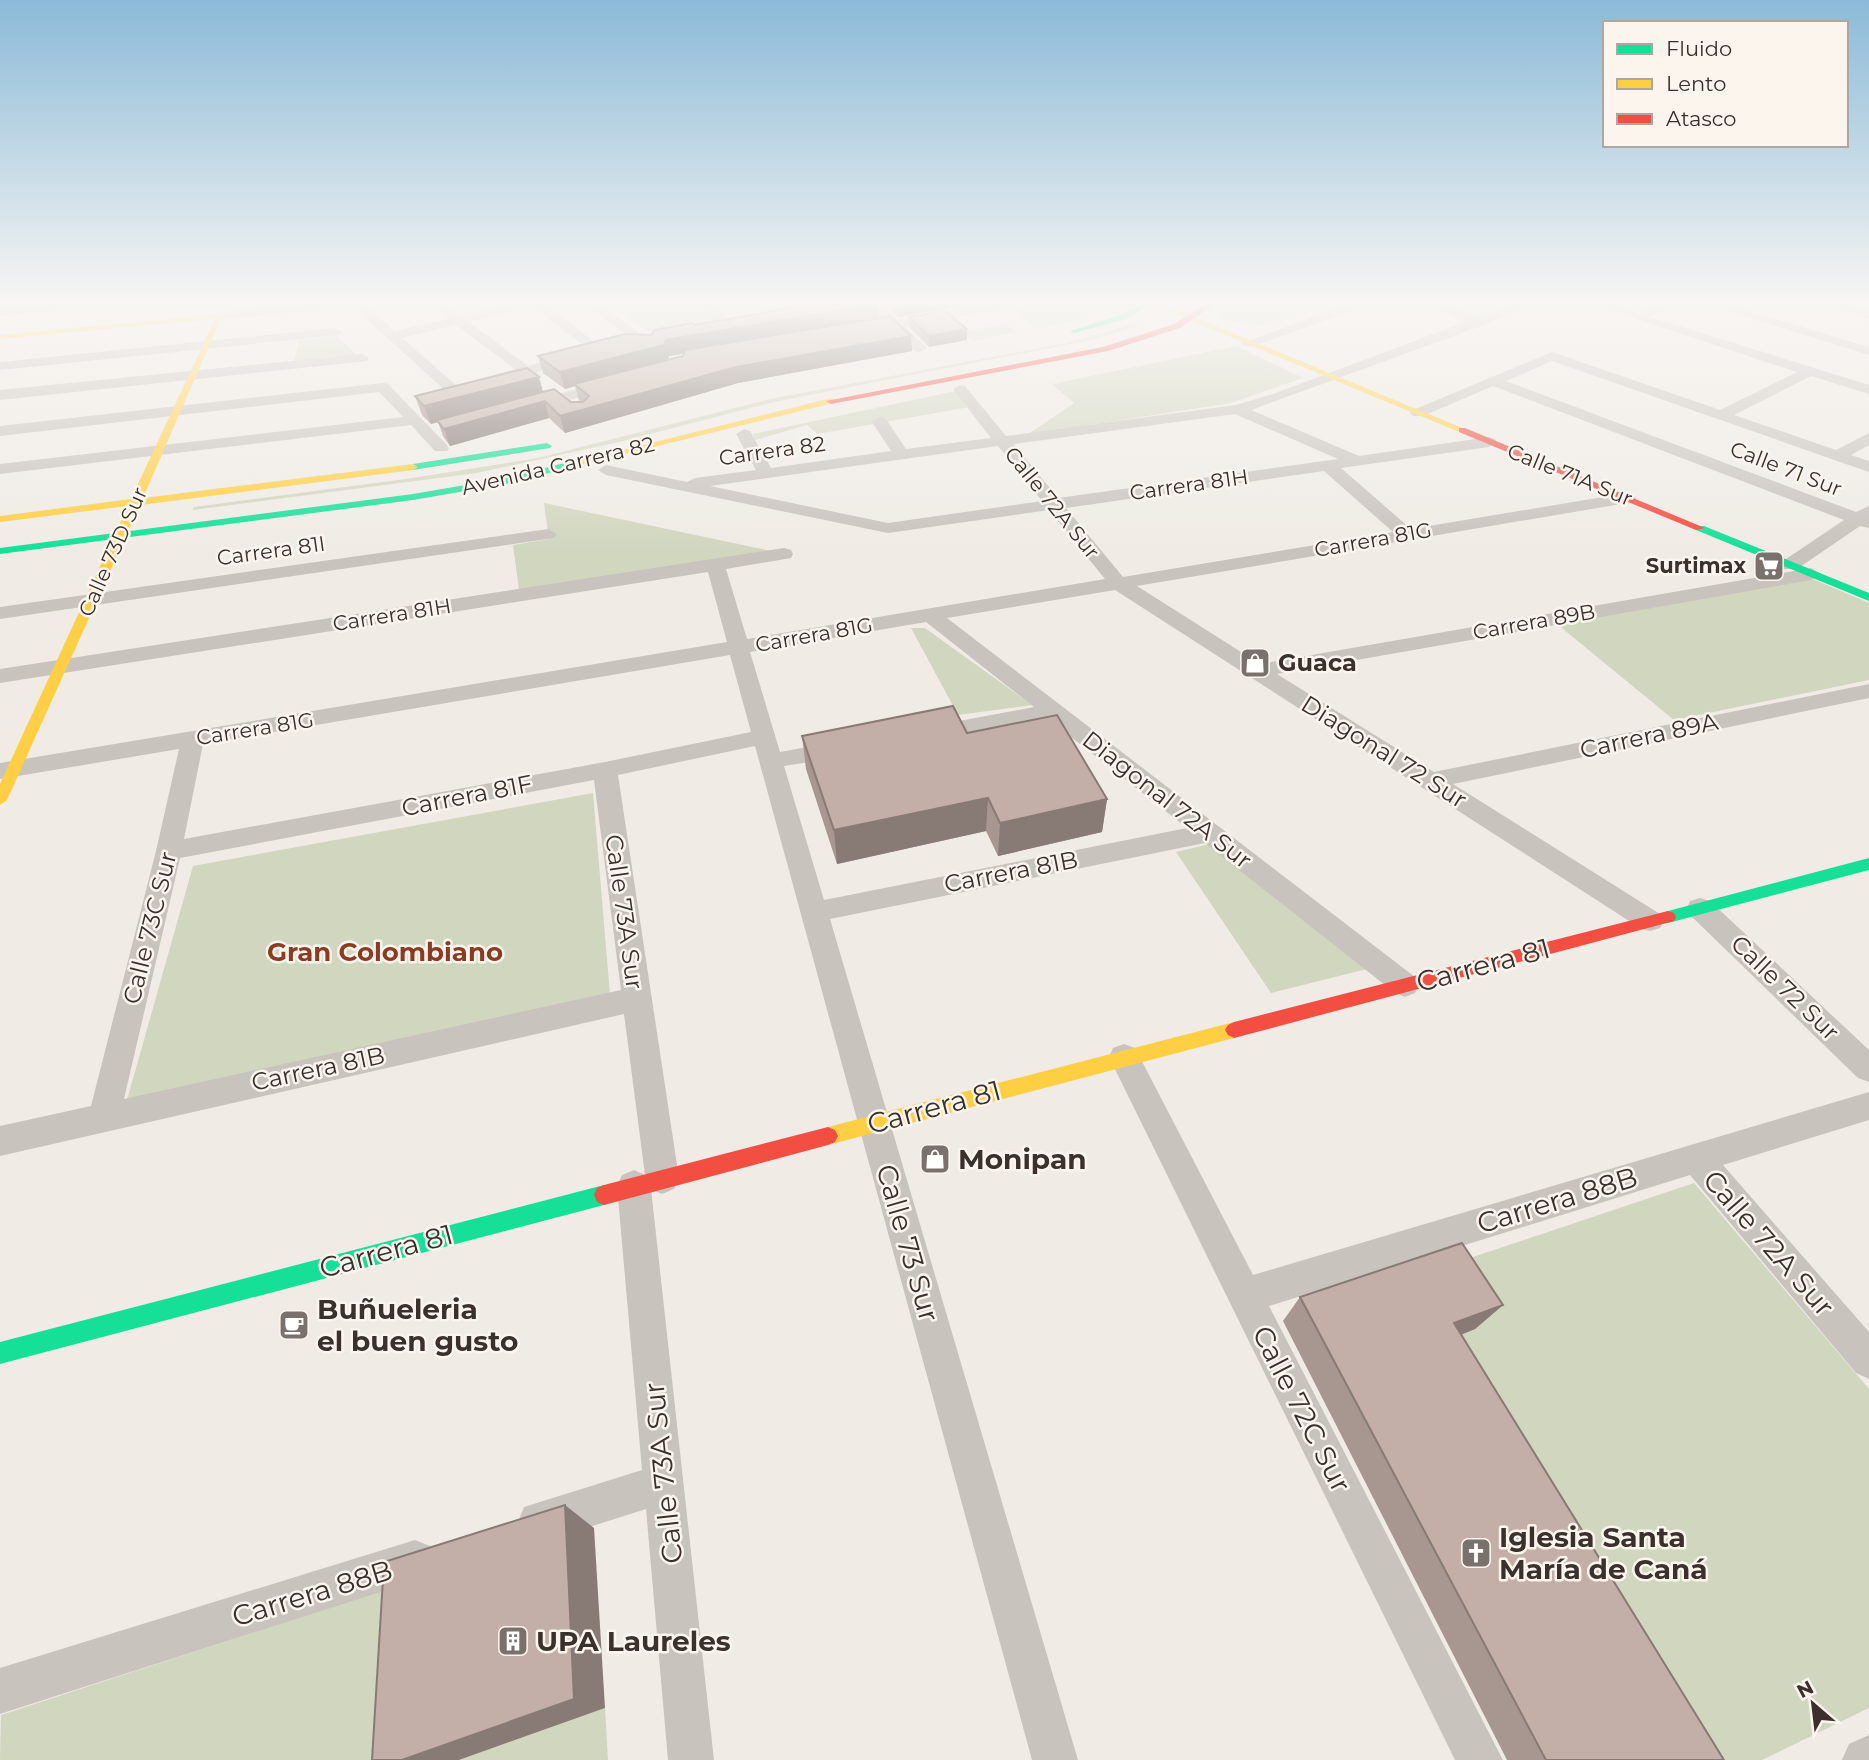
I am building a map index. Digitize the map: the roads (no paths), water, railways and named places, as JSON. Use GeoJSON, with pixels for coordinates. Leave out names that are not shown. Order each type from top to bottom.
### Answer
{"type":"FeatureCollection","features":[{"type":"Feature","properties":{"kind":"street"},"geometry":{"type":"LineString","coordinates":[[0,395],[90,386]]}},
{"type":"Feature","properties":{"kind":"street","name":"Calle 73D Sur"},"geometry":{"type":"LineString","coordinates":[[0,800],[7,770],[61,666],[188,386]]}},
{"type":"Feature","properties":{"kind":"street"},"geometry":{"type":"LineString","coordinates":[[547,386],[567,401]]}},
{"type":"Feature","properties":{"kind":"street"},"geometry":{"type":"LineString","coordinates":[[521,408],[567,401],[610,386]]}},
{"type":"Feature","properties":{"kind":"street","name":"Avenida Carrera 82"},"geometry":{"type":"LineString","coordinates":[[0,551],[481,486],[577,465],[801,407],[910,386]]}},
{"type":"Feature","properties":{"kind":"street","name":"Carrera 82"},"geometry":{"type":"LineString","coordinates":[[676,486],[1237,410],[1305,386]]}},
{"type":"Feature","properties":{"kind":"street","name":"Calle 71A Sur"},"geometry":{"type":"LineString","coordinates":[[1353,386],[1869,597]]}},
{"type":"Feature","properties":{"kind":"street"},"geometry":{"type":"LineString","coordinates":[[1418,413],[1480,386]]}},
{"type":"Feature","properties":{"kind":"street","name":"Calle 71 Sur"},"geometry":{"type":"LineString","coordinates":[[1506,386],[1865,517]]}},
{"type":"Feature","properties":{"kind":"street"},"geometry":{"type":"LineString","coordinates":[[1638,386],[1869,467]]}},
{"type":"Feature","properties":{"kind":"street"},"geometry":{"type":"LineString","coordinates":[[1721,415],[1779,386]]}},
{"type":"Feature","properties":{"kind":"street"},"geometry":{"type":"LineString","coordinates":[[0,431],[383,387],[406,402],[414,419],[433,432],[441,448]]}},
{"type":"Feature","properties":{"kind":"street","name":"Calle 72A Sur"},"geometry":{"type":"LineString","coordinates":[[960,389],[1118,583]]}},
{"type":"Feature","properties":{"kind":"street"},"geometry":{"type":"LineString","coordinates":[[1237,410],[1358,461]]}},
{"type":"Feature","properties":{"kind":"street"},"geometry":{"type":"LineString","coordinates":[[0,469],[414,419]]}},
{"type":"Feature","properties":{"kind":"street"},"geometry":{"type":"LineString","coordinates":[[880,422],[902,455]]}},
{"type":"Feature","properties":{"kind":"street"},"geometry":{"type":"LineString","coordinates":[[744,434],[766,473]]}},
{"type":"Feature","properties":{"kind":"street"},"geometry":{"type":"LineString","coordinates":[[1837,456],[1869,438]]}},
{"type":"Feature","properties":{"kind":"street","name":"Avenida Carrera 82"},"geometry":{"type":"LineString","coordinates":[[0,519],[467,460],[569,441]]}},
{"type":"Feature","properties":{"kind":"street","name":"Carrera 81H"},"geometry":{"type":"LineString","coordinates":[[606,470],[888,528],[1489,442]]}},
{"type":"Feature","properties":{"kind":"street"},"geometry":{"type":"LineString","coordinates":[[1328,465],[1406,535]]}},
{"type":"Feature","properties":{"kind":"street","name":"Carrera 81G"},"geometry":{"type":"LineString","coordinates":[[7,770],[1627,498]]}},
{"type":"Feature","properties":{"kind":"street"},"geometry":{"type":"LineString","coordinates":[[1790,565],[1865,517]]}},
{"type":"Feature","properties":{"kind":"street","name":"Carrera 81I"},"geometry":{"type":"LineString","coordinates":[[0,614],[548,534]]}},
{"type":"Feature","properties":{"kind":"street","name":"Carrera 81H"},"geometry":{"type":"LineString","coordinates":[[0,676],[784,554]]}},
{"type":"Feature","properties":{"kind":"street","name":"Calle 73 Sur"},"geometry":{"type":"LineString","coordinates":[[715,564],[1055,1760]]}},
{"type":"Feature","properties":{"kind":"street","name":"Carrera 89B"},"geometry":{"type":"LineString","coordinates":[[1256,671],[1811,574]]}},
{"type":"Feature","properties":{"kind":"street","name":"Diagonal 72 Sur"},"geometry":{"type":"LineString","coordinates":[[1118,583],[1650,921]]}},
{"type":"Feature","properties":{"kind":"street","name":"Diagonal 72A Sur"},"geometry":{"type":"LineString","coordinates":[[930,615],[1405,985]]}},
{"type":"Feature","properties":{"kind":"street","name":"Carrera 89A"},"geometry":{"type":"LineString","coordinates":[[1430,781],[1869,691]]}},
{"type":"Feature","properties":{"kind":"street"},"geometry":{"type":"LineString","coordinates":[[905,737],[1052,710]]}},
{"type":"Feature","properties":{"kind":"street","name":"Carrera 81F"},"geometry":{"type":"LineString","coordinates":[[169,851],[605,770],[764,737]]}},
{"type":"Feature","properties":{"kind":"street","name":"Calle 73C Sur"},"geometry":{"type":"LineString","coordinates":[[104,1116],[169,851],[193,739]]}},
{"type":"Feature","properties":{"kind":"street"},"geometry":{"type":"LineString","coordinates":[[771,761],[865,744]]}},
{"type":"Feature","properties":{"kind":"street","name":"Calle 73A Sur"},"geometry":{"type":"LineString","coordinates":[[605,770],[636,999],[664,1483],[691,1760]]}},
{"type":"Feature","properties":{"kind":"street","name":"Carrera 81B"},"geometry":{"type":"LineString","coordinates":[[814,912],[1209,832]]}},
{"type":"Feature","properties":{"kind":"street","name":"Carrera 81"},"geometry":{"type":"LineString","coordinates":[[0,1353],[1869,864]]}},
{"type":"Feature","properties":{"kind":"street","name":"Calle 72 Sur"},"geometry":{"type":"LineString","coordinates":[[1700,908],[1869,1069]]}},
{"type":"Feature","properties":{"kind":"street","name":"Carrera 81B"},"geometry":{"type":"LineString","coordinates":[[0,1141],[636,999]]}},
{"type":"Feature","properties":{"kind":"street","name":"Calle 72C Sur"},"geometry":{"type":"LineString","coordinates":[[1124,1057],[1480,1760]]}},
{"type":"Feature","properties":{"kind":"street","name":"Carrera 88B"},"geometry":{"type":"LineString","coordinates":[[1245,1295],[1869,1105]]}},
{"type":"Feature","properties":{"kind":"street","name":"Calle 72A Sur"},"geometry":{"type":"LineString","coordinates":[[1696,1158],[1869,1360]]}},
{"type":"Feature","properties":{"kind":"street"},"geometry":{"type":"LineString","coordinates":[[505,1533],[664,1483]]}},
{"type":"Feature","properties":{"kind":"street","name":"Carrera 88B"},"geometry":{"type":"LineString","coordinates":[[0,1691],[451,1549]]}},
{"type":"Feature","properties":{"kind":"place","name":"Surtimax"},"geometry":{"type":"Point","coordinates":[1769,566]}},
{"type":"Feature","properties":{"kind":"place","name":"Guaca"},"geometry":{"type":"Point","coordinates":[1255,663]}},
{"type":"Feature","properties":{"kind":"place","name":"Monipan"},"geometry":{"type":"Point","coordinates":[935,1159]}},
{"type":"Feature","properties":{"kind":"place","name":"Buñueleria el buen gusto"},"geometry":{"type":"Point","coordinates":[294,1325]}},
{"type":"Feature","properties":{"kind":"place","name":"Iglesia Santa María de Caná"},"geometry":{"type":"Point","coordinates":[1476,1553]}},
{"type":"Feature","properties":{"kind":"place","name":"UPA Laureles"},"geometry":{"type":"Point","coordinates":[513,1641]}},
{"type":"Feature","properties":{"kind":"district","name":"Gran Colombiano"},"geometry":{"type":"Point","coordinates":[385,952]}}]}
